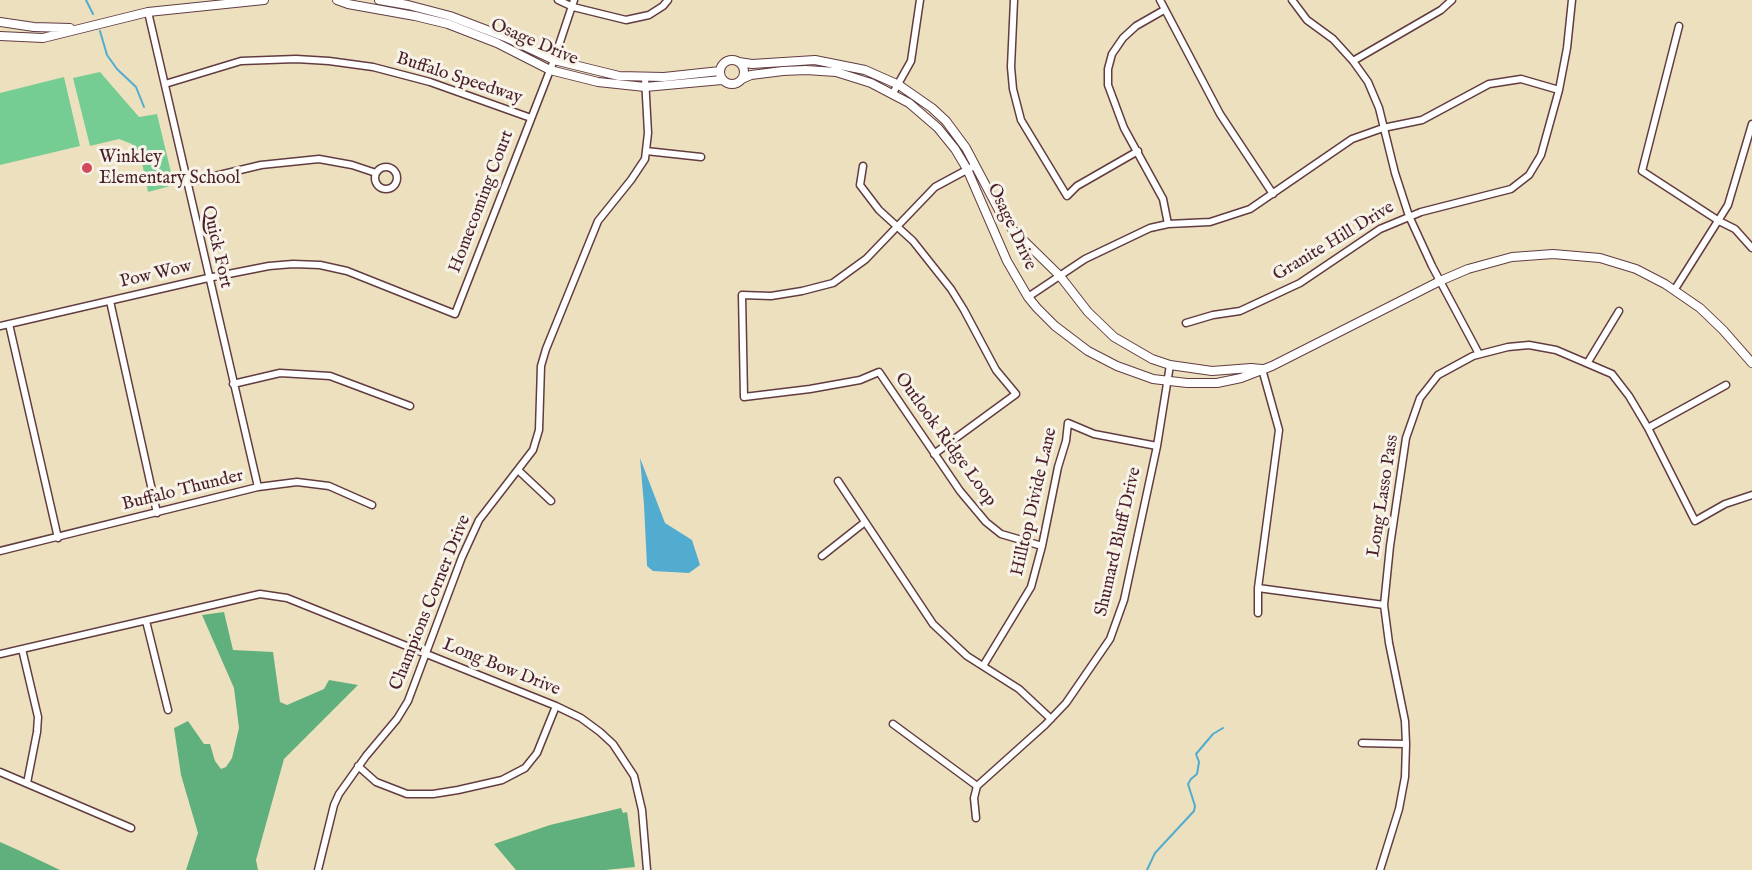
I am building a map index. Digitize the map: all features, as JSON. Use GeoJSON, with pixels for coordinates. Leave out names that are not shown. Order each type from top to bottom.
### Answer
{"type":"FeatureCollection","features":[{"type":"Feature","properties":{"kind":"street"},"geometry":{"type":"LineString","coordinates":[[0,36],[43,38],[148,12],[264,0]]}},
{"type":"Feature","properties":{"kind":"street","name":"Osage Drive"},"geometry":{"type":"LineString","coordinates":[[337,0],[448,24],[497,43],[550,70],[598,82],[645,87],[722,80]]}},
{"type":"Feature","properties":{"kind":"street","name":"Osage Drive"},"geometry":{"type":"LineString","coordinates":[[379,0],[450,16],[505,37],[554,60],[619,76],[645,78],[720,71]]}},
{"type":"Feature","properties":{"kind":"street"},"geometry":{"type":"LineString","coordinates":[[558,0],[626,20],[649,15],[668,0]]}},
{"type":"Feature","properties":{"kind":"street"},"geometry":{"type":"LineString","coordinates":[[893,93],[911,61],[920,0]]}},
{"type":"Feature","properties":{"kind":"street"},"geometry":{"type":"LineString","coordinates":[[1014,0],[1012,88],[1021,120],[1067,196],[1077,186],[1138,151]]}},
{"type":"Feature","properties":{"kind":"street"},"geometry":{"type":"LineString","coordinates":[[1160,0],[1220,114],[1273,194]]}},
{"type":"Feature","properties":{"kind":"street"},"geometry":{"type":"LineString","coordinates":[[1292,0],[1307,20],[1333,39],[1368,82],[1379,108],[1408,216],[1479,354]]}},
{"type":"Feature","properties":{"kind":"street"},"geometry":{"type":"LineString","coordinates":[[1353,61],[1441,9],[1452,0]]}},
{"type":"Feature","properties":{"kind":"street","name":"Granite Hill Drive"},"geometry":{"type":"LineString","coordinates":[[1186,323],[1213,315],[1240,311],[1300,283],[1380,229],[1408,216],[1511,189],[1529,175],[1541,155],[1559,90],[1567,48],[1572,0]]}},
{"type":"Feature","properties":{"kind":"street","name":"Homecoming Court"},"geometry":{"type":"LineString","coordinates":[[455,314],[574,4]]}},
{"type":"Feature","properties":{"kind":"street"},"geometry":{"type":"LineString","coordinates":[[1164,10],[1136,26],[1123,38],[1112,54],[1108,69],[1108,85],[1124,128],[1163,199],[1168,224]]}},
{"type":"Feature","properties":{"kind":"street","name":"Quick Fort"},"geometry":{"type":"LineString","coordinates":[[148,12],[232,384],[258,487]]}},
{"type":"Feature","properties":{"kind":"street"},"geometry":{"type":"LineString","coordinates":[[0,22],[34,27],[80,28]]}},
{"type":"Feature","properties":{"kind":"street"},"geometry":{"type":"LineString","coordinates":[[1679,26],[1642,171],[1735,230],[1752,248]]}},
{"type":"Feature","properties":{"kind":"street","name":"Buffalo Speedway"},"geometry":{"type":"LineString","coordinates":[[165,84],[241,62],[296,59],[329,61],[373,68],[430,82],[531,118]]}},
{"type":"Feature","properties":{"kind":"street","name":"Osage Drive"},"geometry":{"type":"LineString","coordinates":[[739,62],[752,64],[792,60],[827,62],[865,70],[898,86],[932,108],[946,121],[966,148],[1007,261],[1028,297],[1055,326],[1088,351],[1117,366],[1167,382],[1217,383],[1241,378],[1272,366],[1468,269],[1512,257],[1553,254],[1592,257],[1618,263],[1652,276],[1675,289],[1700,308],[1752,363]]}},
{"type":"Feature","properties":{"kind":"street"},"geometry":{"type":"LineString","coordinates":[[727,61],[739,62],[744,72],[742,79],[732,85],[722,80],[720,71],[727,61]]}},
{"type":"Feature","properties":{"kind":"street","name":"Osage Drive"},"geometry":{"type":"LineString","coordinates":[[742,79],[751,75],[783,71],[836,72],[862,79],[893,93],[909,102],[938,128],[971,167],[1012,229],[1060,276],[1088,312],[1114,337],[1152,359],[1170,365],[1212,371],[1262,369]]}},
{"type":"Feature","properties":{"kind":"street","name":"Champions Corner Drive"},"geometry":{"type":"LineString","coordinates":[[318,870],[334,805],[339,794],[358,766],[397,719],[408,701],[462,557],[479,520],[533,450],[539,429],[541,366],[577,271],[598,220],[632,180],[645,159],[648,133],[645,78]]}},
{"type":"Feature","properties":{"kind":"street"},"geometry":{"type":"LineString","coordinates":[[1028,297],[1085,259],[1150,228],[1168,224],[1210,222],[1250,209],[1352,139],[1383,128],[1422,120],[1489,84],[1521,79],[1559,90]]}},
{"type":"Feature","properties":{"kind":"street"},"geometry":{"type":"LineString","coordinates":[[1675,289],[1728,205],[1752,124]]}},
{"type":"Feature","properties":{"kind":"street"},"geometry":{"type":"LineString","coordinates":[[646,151],[700,157]]}},
{"type":"Feature","properties":{"kind":"street"},"geometry":{"type":"LineString","coordinates":[[186,183],[261,165],[294,160],[319,159],[376,172]]}},
{"type":"Feature","properties":{"kind":"street"},"geometry":{"type":"LineString","coordinates":[[863,166],[860,185],[879,210],[925,255],[951,289],[996,370],[1016,394],[934,453]]}},
{"type":"Feature","properties":{"kind":"street"},"geometry":{"type":"LineString","coordinates":[[896,225],[934,187],[971,167]]}},
{"type":"Feature","properties":{"kind":"street","name":"Outlook Ridge Loop"},"geometry":{"type":"LineString","coordinates":[[896,225],[866,259],[833,283],[771,296],[742,295],[744,397],[860,380],[879,372],[960,491],[986,522],[1001,534],[1042,546]]}},
{"type":"Feature","properties":{"kind":"street","name":"Pow Wow"},"geometry":{"type":"LineString","coordinates":[[0,326],[208,278],[269,266],[293,264],[320,265],[347,271],[455,314]]}},
{"type":"Feature","properties":{"kind":"street"},"geometry":{"type":"LineString","coordinates":[[110,301],[157,513]]}},
{"type":"Feature","properties":{"kind":"street"},"geometry":{"type":"LineString","coordinates":[[1588,362],[1619,311]]}},
{"type":"Feature","properties":{"kind":"street"},"geometry":{"type":"LineString","coordinates":[[9,324],[58,538]]}},
{"type":"Feature","properties":{"kind":"street","name":"Long Lasso Pass"},"geometry":{"type":"LineString","coordinates":[[1380,870],[1399,809],[1405,777],[1405,721],[1389,643],[1384,605],[1390,546],[1407,438],[1420,398],[1438,375],[1479,354],[1529,345],[1556,350],[1588,362],[1612,374],[1629,396],[1648,428],[1695,521],[1725,504],[1752,495]]}},
{"type":"Feature","properties":{"kind":"street","name":"Shumard Bluff Drive"},"geometry":{"type":"LineString","coordinates":[[977,786],[1066,703],[1110,639],[1124,600],[1157,446],[1170,365]]}},
{"type":"Feature","properties":{"kind":"street"},"geometry":{"type":"LineString","coordinates":[[1258,613],[1258,588],[1279,430],[1262,369]]}},
{"type":"Feature","properties":{"kind":"street"},"geometry":{"type":"LineString","coordinates":[[232,384],[280,374],[307,373],[330,376],[410,406]]}},
{"type":"Feature","properties":{"kind":"street"},"geometry":{"type":"LineString","coordinates":[[1648,428],[1726,385]]}},
{"type":"Feature","properties":{"kind":"street","name":"Hilltop Divide Lane"},"geometry":{"type":"LineString","coordinates":[[983,666],[1031,587],[1066,441],[1068,423],[1094,434],[1157,446]]}},
{"type":"Feature","properties":{"kind":"street"},"geometry":{"type":"LineString","coordinates":[[518,470],[550,501]]}},
{"type":"Feature","properties":{"kind":"street"},"geometry":{"type":"LineString","coordinates":[[838,481],[933,624],[967,656],[1019,689],[1051,719]]}},
{"type":"Feature","properties":{"kind":"street","name":"Buffalo Thunder"},"geometry":{"type":"LineString","coordinates":[[0,551],[258,487],[297,482],[329,486],[372,505]]}},
{"type":"Feature","properties":{"kind":"street"},"geometry":{"type":"LineString","coordinates":[[822,555],[865,522]]}},
{"type":"Feature","properties":{"kind":"street"},"geometry":{"type":"LineString","coordinates":[[1258,588],[1384,605]]}},
{"type":"Feature","properties":{"kind":"street","name":"Long Bow Drive"},"geometry":{"type":"LineString","coordinates":[[0,654],[260,594],[287,598],[581,717],[613,744],[634,776],[639,793],[647,870]]}},
{"type":"Feature","properties":{"kind":"street"},"geometry":{"type":"LineString","coordinates":[[146,621],[168,710]]}},
{"type":"Feature","properties":{"kind":"street"},"geometry":{"type":"LineString","coordinates":[[21,649],[38,717],[38,732],[27,783]]}},
{"type":"Feature","properties":{"kind":"street"},"geometry":{"type":"LineString","coordinates":[[358,766],[376,782],[407,794],[450,792],[502,780],[525,768],[537,753],[556,706]]}},
{"type":"Feature","properties":{"kind":"street"},"geometry":{"type":"LineString","coordinates":[[893,724],[977,786],[974,798],[976,818]]}},
{"type":"Feature","properties":{"kind":"street"},"geometry":{"type":"LineString","coordinates":[[1362,743],[1406,744]]}},
{"type":"Feature","properties":{"kind":"street"},"geometry":{"type":"LineString","coordinates":[[0,772],[131,828]]}},
{"type":"Feature","properties":{"kind":"green space"},"geometry":{"type":"Polygon","coordinates":[[[100,72],[139,117],[157,114],[174,185],[148,192],[140,153],[132,144],[119,139],[90,146],[73,78],[100,72]]]}},
{"type":"Feature","properties":{"kind":"green space"},"geometry":{"type":"Polygon","coordinates":[[[64,77],[80,146],[0,165],[0,93],[64,77]]]}},
{"type":"Feature","properties":{"kind":"green space"},"geometry":{"type":"Polygon","coordinates":[[[224,612],[233,650],[273,652],[280,702],[287,705],[324,689],[329,680],[358,685],[284,759],[256,860],[258,870],[186,870],[198,833],[181,775],[174,728],[188,721],[204,744],[210,744],[215,761],[221,769],[226,767],[232,758],[239,728],[234,688],[202,615],[224,612]]]}},
{"type":"Feature","properties":{"kind":"green space"},"geometry":{"type":"Polygon","coordinates":[[[621,808],[623,813],[627,812],[635,867],[605,870],[516,870],[494,844],[550,825],[621,808]]]}},
{"type":"Feature","properties":{"kind":"green space"},"geometry":{"type":"Polygon","coordinates":[[[0,842],[18,850],[60,870],[0,870],[0,842]]]}},
{"type":"Feature","properties":{"kind":"water"},"geometry":{"type":"Polygon","coordinates":[[[640,458],[665,523],[692,540],[700,565],[689,573],[653,571],[647,566],[640,458]]]}},
{"type":"Feature","properties":{"kind":"waterway"},"geometry":{"type":"LineString","coordinates":[[86,0],[93,14]]}},
{"type":"Feature","properties":{"kind":"waterway"},"geometry":{"type":"LineString","coordinates":[[100,31],[107,55],[117,69],[136,87],[144,107]]}},
{"type":"Feature","properties":{"kind":"waterway"},"geometry":{"type":"LineString","coordinates":[[1147,870],[1155,853],[1194,811],[1195,806],[1188,784],[1197,774],[1199,762],[1196,754],[1213,734],[1223,728]]}},
{"type":"Feature","properties":{"kind":"place","name":"Winkley Elementary School"},"geometry":{"type":"Point","coordinates":[87,168]}}]}
